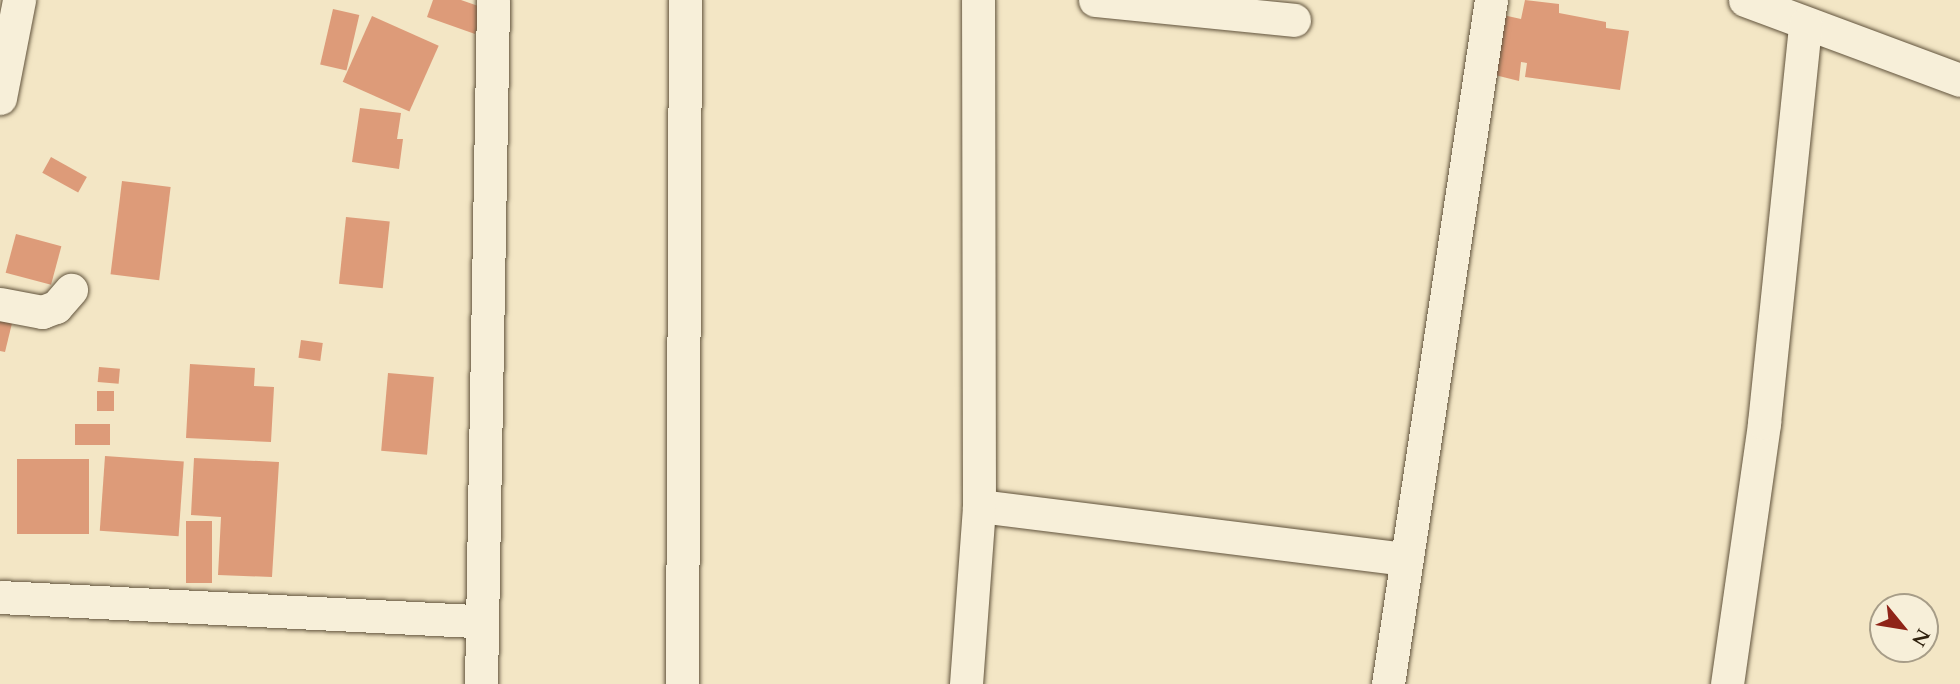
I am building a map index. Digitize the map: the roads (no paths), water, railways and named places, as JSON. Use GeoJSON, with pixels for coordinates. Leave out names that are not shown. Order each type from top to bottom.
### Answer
{"type":"FeatureCollection","features":[{"type":"Feature","properties":{"kind":"street"},"geometry":{"type":"LineString","coordinates":[[0,98],[19,0]]}},
{"type":"Feature","properties":{"kind":"street"},"geometry":{"type":"LineString","coordinates":[[481,684],[480,621],[493,0]]}},
{"type":"Feature","properties":{"kind":"street"},"geometry":{"type":"LineString","coordinates":[[682,684],[685,0]]}},
{"type":"Feature","properties":{"kind":"street"},"geometry":{"type":"LineString","coordinates":[[966,684],[979,506],[978,0]]}},
{"type":"Feature","properties":{"kind":"street"},"geometry":{"type":"LineString","coordinates":[[1095,0],[1294,20]]}},
{"type":"Feature","properties":{"kind":"street"},"geometry":{"type":"LineString","coordinates":[[1388,684],[1491,0]]}},
{"type":"Feature","properties":{"kind":"street"},"geometry":{"type":"LineString","coordinates":[[1745,0],[1960,80]]}},
{"type":"Feature","properties":{"kind":"street"},"geometry":{"type":"LineString","coordinates":[[1727,684],[1764,423],[1805,24]]}},
{"type":"Feature","properties":{"kind":"street"},"geometry":{"type":"LineString","coordinates":[[0,304],[42,312],[56,306],[71,290]]}},
{"type":"Feature","properties":{"kind":"street"},"geometry":{"type":"LineString","coordinates":[[979,506],[1406,559]]}},
{"type":"Feature","properties":{"kind":"street"},"geometry":{"type":"LineString","coordinates":[[0,597],[480,621]]}}]}
